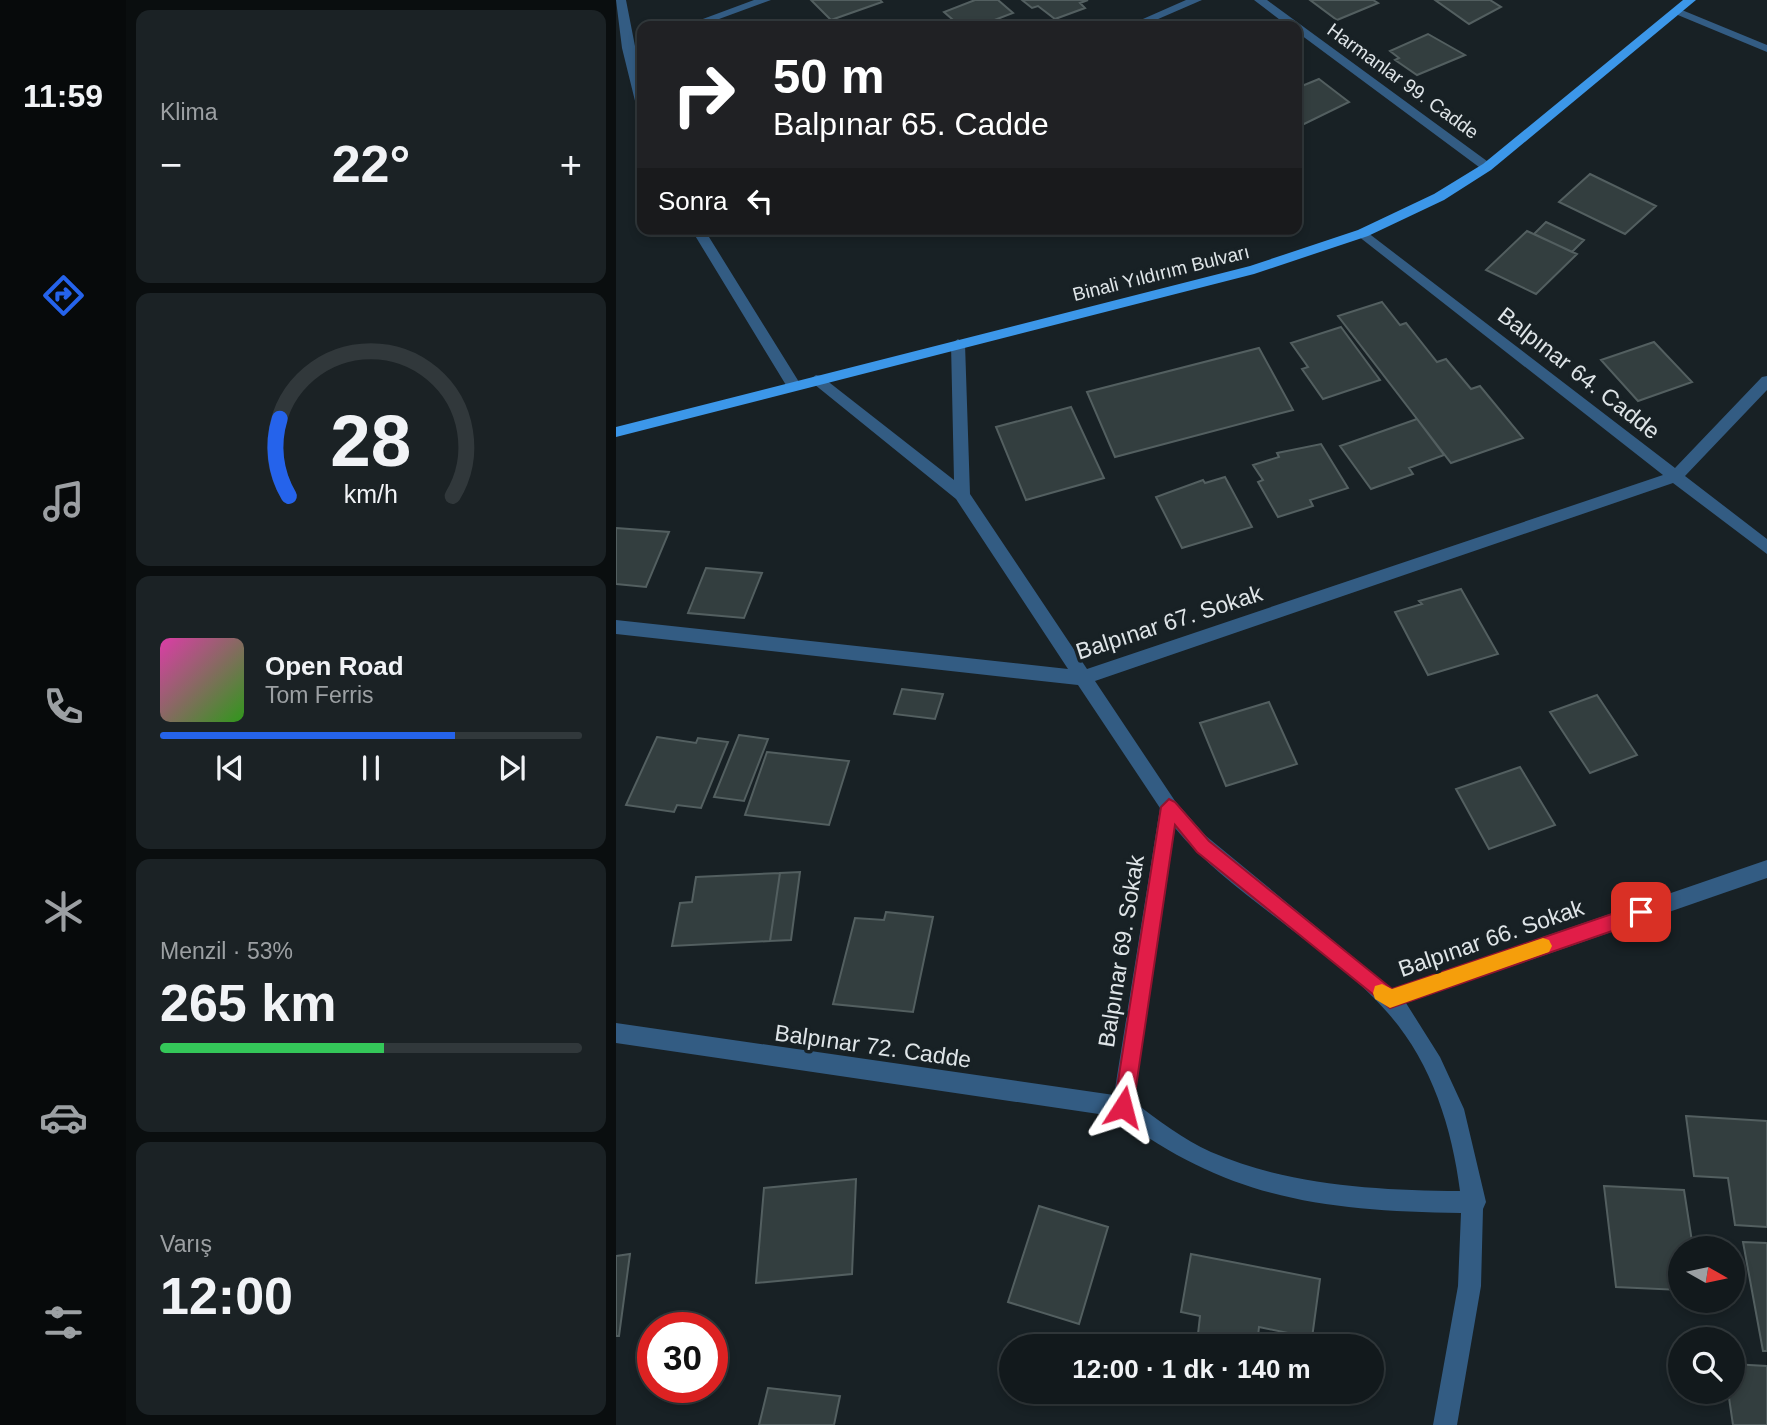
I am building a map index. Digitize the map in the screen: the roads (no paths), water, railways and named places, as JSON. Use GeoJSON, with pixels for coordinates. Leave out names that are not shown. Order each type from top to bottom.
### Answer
{"type":"FeatureCollection","features":[{"type":"Feature","properties":{"kind":"main road","name":"Binali Yıldırım Bulvarı"},"geometry":{"type":"LineString","coordinates":[[616,432],[1254,270],[1363,233],[1438,197],[1488,167],[1690,0]]}},
{"type":"Feature","properties":{"kind":"street"},"geometry":{"type":"LineString","coordinates":[[620,0],[637,85]]}},
{"type":"Feature","properties":{"kind":"street"},"geometry":{"type":"LineString","coordinates":[[704,21],[765,0]]}},
{"type":"Feature","properties":{"kind":"street"},"geometry":{"type":"LineString","coordinates":[[1145,21],[1196,0]]}},
{"type":"Feature","properties":{"kind":"street","name":"Harmanlar 99. Cadde"},"geometry":{"type":"LineString","coordinates":[[1260,0],[1288,21]]}},
{"type":"Feature","properties":{"kind":"street"},"geometry":{"type":"LineString","coordinates":[[1677,12],[1767,49]]}},
{"type":"Feature","properties":{"kind":"street","name":"Harmanlar 99. Cadde"},"geometry":{"type":"LineString","coordinates":[[1302,31],[1488,167]]}},
{"type":"Feature","properties":{"kind":"street"},"geometry":{"type":"LineString","coordinates":[[628,48],[637,45]]}},
{"type":"Feature","properties":{"kind":"street","name":"Balpınar 64. Cadde"},"geometry":{"type":"LineString","coordinates":[[1363,233],[1767,548]]}},
{"type":"Feature","properties":{"kind":"street"},"geometry":{"type":"LineString","coordinates":[[701,235],[794,386]]}},
{"type":"Feature","properties":{"kind":"street"},"geometry":{"type":"LineString","coordinates":[[958,344],[962,495]]}},
{"type":"Feature","properties":{"kind":"street"},"geometry":{"type":"LineString","coordinates":[[816,380],[962,495],[1169,807],[1203,846],[1390,999],[1419,1039],[1448,1092],[1465,1144],[1475,1202],[1470,1298],[1445,1425]]}},
{"type":"Feature","properties":{"kind":"street"},"geometry":{"type":"LineString","coordinates":[[1675,477],[1767,381]]}},
{"type":"Feature","properties":{"kind":"street","name":"Balpınar 67. Sokak"},"geometry":{"type":"LineString","coordinates":[[616,627],[1083,678],[1675,477]]}},
{"type":"Feature","properties":{"kind":"street","name":"Balpınar 69. Sokak"},"geometry":{"type":"LineString","coordinates":[[1123,1107],[1169,807]]}},
{"type":"Feature","properties":{"kind":"street","name":"Balpınar 66. Sokak"},"geometry":{"type":"LineString","coordinates":[[1390,999],[1767,869]]}},
{"type":"Feature","properties":{"kind":"street","name":"Balpınar 72. Cadde"},"geometry":{"type":"LineString","coordinates":[[616,1034],[1123,1107]]}},
{"type":"Feature","properties":{"kind":"street"},"geometry":{"type":"LineString","coordinates":[[1123,1107],[1185,1153],[1222,1169],[1268,1183],[1334,1196],[1399,1202],[1475,1202]]}}]}
